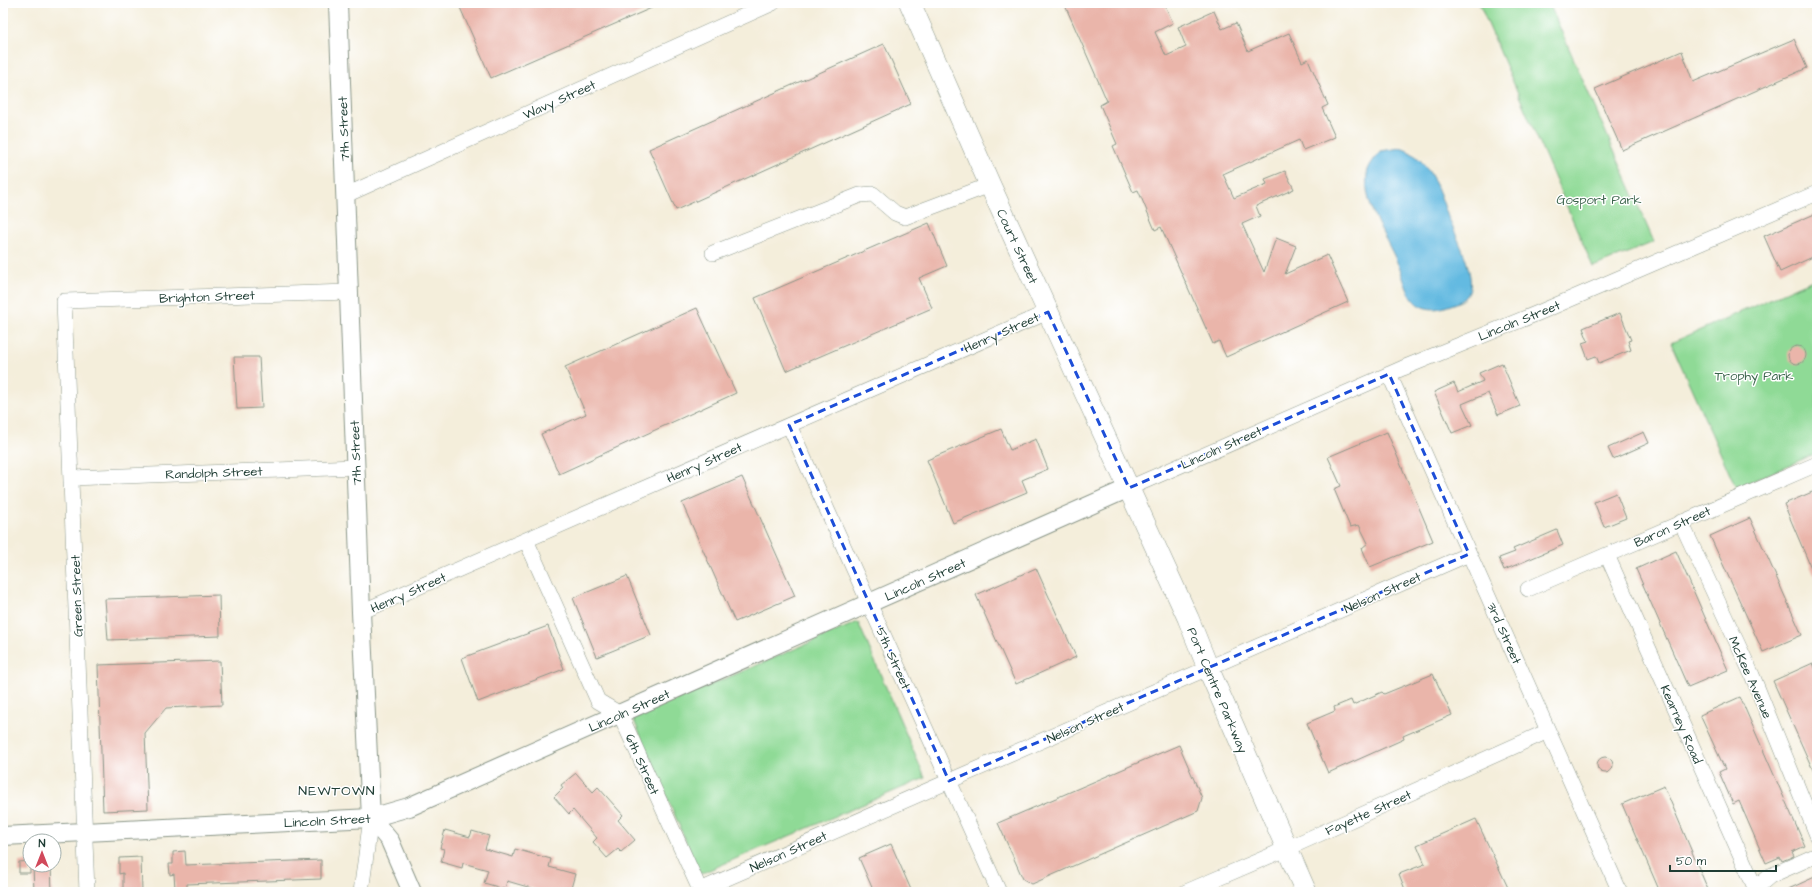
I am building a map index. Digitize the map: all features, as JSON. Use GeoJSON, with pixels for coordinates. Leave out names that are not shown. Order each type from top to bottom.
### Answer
{"type":"FeatureCollection","features":[{"type":"Feature","properties":{"kind":"main road","name":"Court Street"},"geometry":{"type":"LineString","coordinates":[[910,3],[990,185],[1129,488]]}},
{"type":"Feature","properties":{"kind":"main road","name":"Port Centre Parkway"},"geometry":{"type":"LineString","coordinates":[[1129,488],[1188,618],[1208,668],[1306,892]]}},
{"type":"Feature","properties":{"kind":"street","name":"7th Street"},"geometry":{"type":"LineString","coordinates":[[338,3],[361,612],[371,818]]}},
{"type":"Feature","properties":{"kind":"street","name":"Wavy Street"},"geometry":{"type":"LineString","coordinates":[[346,194],[773,3]]}},
{"type":"Feature","properties":{"kind":"street"},"geometry":{"type":"LineString","coordinates":[[713,253],[860,195],[873,194],[895,213],[905,217],[990,185]]}},
{"type":"Feature","properties":{"kind":"street","name":"Lincoln Street"},"geometry":{"type":"LineString","coordinates":[[3,836],[371,818],[409,807],[1389,374],[1538,313],[1817,193]]}},
{"type":"Feature","properties":{"kind":"street","name":"Brighton Street"},"geometry":{"type":"LineString","coordinates":[[64,301],[349,292]]}},
{"type":"Feature","properties":{"kind":"street","name":"Green Street"},"geometry":{"type":"LineString","coordinates":[[64,301],[87,892]]}},
{"type":"Feature","properties":{"kind":"street","name":"Henry Street"},"geometry":{"type":"LineString","coordinates":[[361,612],[1048,312]]}},
{"type":"Feature","properties":{"kind":"street","name":"3rd Street"},"geometry":{"type":"LineString","coordinates":[[1389,374],[1620,892]]}},
{"type":"Feature","properties":{"kind":"street","name":"5th Street"},"geometry":{"type":"LineString","coordinates":[[789,425],[999,892]]}},
{"type":"Feature","properties":{"kind":"street","name":"Baron Street"},"geometry":{"type":"LineString","coordinates":[[1528,589],[1817,464]]}},
{"type":"Feature","properties":{"kind":"street","name":"Randolph Street"},"geometry":{"type":"LineString","coordinates":[[71,478],[356,467]]}},
{"type":"Feature","properties":{"kind":"street","name":"McKee Avenue"},"geometry":{"type":"LineString","coordinates":[[1680,522],[1752,675],[1817,835]]}},
{"type":"Feature","properties":{"kind":"street"},"geometry":{"type":"LineString","coordinates":[[526,540],[598,700],[620,714]]}},
{"type":"Feature","properties":{"kind":"street","name":"Nelson Street"},"geometry":{"type":"LineString","coordinates":[[700,890],[1470,554]]}},
{"type":"Feature","properties":{"kind":"street","name":"Kearney Road"},"geometry":{"type":"LineString","coordinates":[[1606,556],[1757,890]]}},
{"type":"Feature","properties":{"kind":"street","name":"6th Street"},"geometry":{"type":"LineString","coordinates":[[620,714],[700,890]]}},
{"type":"Feature","properties":{"kind":"street","name":"Fayette Street"},"geometry":{"type":"LineString","coordinates":[[1186,892],[1286,849],[1548,731]]}},
{"type":"Feature","properties":{"kind":"street"},"geometry":{"type":"LineString","coordinates":[[361,892],[371,818]]}},
{"type":"Feature","properties":{"kind":"street"},"geometry":{"type":"LineString","coordinates":[[371,818],[390,841],[412,892]]}},
{"type":"Feature","properties":{"kind":"street"},"geometry":{"type":"LineString","coordinates":[[1757,890],[1770,876],[1817,855]]}},
{"type":"Feature","properties":{"kind":"highlighted area"},"geometry":{"type":"Polygon","coordinates":[[[1048,312],[1129,488],[1389,374],[1469,554],[949,781],[789,425],[1048,312]]]}},
{"type":"Feature","properties":{"kind":"green space","name":"Gosport Park"},"geometry":{"type":"Polygon","coordinates":[[[1479,3],[1549,3],[1654,242],[1593,267],[1479,3]]]}},
{"type":"Feature","properties":{"kind":"green space","name":"Trophy Park"},"geometry":{"type":"Polygon","coordinates":[[[1817,278],[1817,453],[1736,488],[1671,343],[1817,278]]]}},
{"type":"Feature","properties":{"kind":"green space"},"geometry":{"type":"Polygon","coordinates":[[[858,622],[925,778],[700,874],[633,718],[858,622]]]}},
{"type":"Feature","properties":{"kind":"water"},"geometry":{"type":"Polygon","coordinates":[[[1400,148],[1410,152],[1426,166],[1437,186],[1448,217],[1460,244],[1468,267],[1470,287],[1466,297],[1455,304],[1430,309],[1416,303],[1407,289],[1397,262],[1376,220],[1368,197],[1367,174],[1369,168],[1381,151],[1400,148]]]}},
{"type":"Feature","properties":{"kind":"building"},"geometry":{"type":"Polygon","coordinates":[[[458,3],[663,3],[491,78],[458,3]]]}},
{"type":"Feature","properties":{"kind":"building"},"geometry":{"type":"Polygon","coordinates":[[[1064,3],[1164,3],[1173,23],[1155,32],[1166,56],[1186,47],[1178,27],[1214,11],[1222,29],[1236,23],[1248,51],[1289,33],[1302,62],[1308,59],[1328,105],[1322,108],[1335,137],[1303,150],[1299,140],[1223,174],[1234,198],[1267,184],[1265,179],[1285,171],[1294,189],[1256,206],[1260,216],[1242,224],[1264,272],[1276,238],[1296,246],[1285,274],[1327,255],[1348,302],[1226,357],[1219,341],[1213,344],[1161,227],[1155,230],[1138,190],[1133,192],[1113,146],[1117,144],[1100,105],[1107,101],[1064,3]]]}},
{"type":"Feature","properties":{"kind":"building"},"geometry":{"type":"Polygon","coordinates":[[[1794,39],[1807,68],[1622,150],[1595,89],[1682,51],[1693,82],[1794,39]]]}},
{"type":"Feature","properties":{"kind":"building"},"geometry":{"type":"Polygon","coordinates":[[[884,44],[911,104],[676,210],[649,149],[884,44]]]}},
{"type":"Feature","properties":{"kind":"building"},"geometry":{"type":"Polygon","coordinates":[[[1817,213],[1817,255],[1780,272],[1764,236],[1817,213]]]}},
{"type":"Feature","properties":{"kind":"building"},"geometry":{"type":"Polygon","coordinates":[[[929,223],[947,266],[919,278],[932,308],[786,371],[755,298],[929,223]]]}},
{"type":"Feature","properties":{"kind":"building"},"geometry":{"type":"Polygon","coordinates":[[[697,308],[736,393],[559,474],[541,434],[586,414],[565,367],[697,308]]]}},
{"type":"Feature","properties":{"kind":"building"},"geometry":{"type":"Polygon","coordinates":[[[1620,313],[1631,340],[1628,341],[1631,350],[1599,363],[1596,356],[1588,359],[1582,343],[1588,341],[1583,328],[1620,313]]]}},
{"type":"Feature","properties":{"kind":"building"},"geometry":{"type":"Polygon","coordinates":[[[1797,346],[1803,349],[1806,355],[1803,361],[1797,364],[1791,361],[1788,355],[1791,349],[1797,346]]]}},
{"type":"Feature","properties":{"kind":"building"},"geometry":{"type":"Polygon","coordinates":[[[234,357],[259,357],[262,408],[237,409],[234,357]]]}},
{"type":"Feature","properties":{"kind":"building"},"geometry":{"type":"Polygon","coordinates":[[[1502,363],[1520,406],[1498,415],[1488,393],[1462,404],[1472,425],[1452,433],[1434,392],[1454,383],[1458,392],[1483,381],[1479,373],[1502,363]]]}},
{"type":"Feature","properties":{"kind":"building"},"geometry":{"type":"Polygon","coordinates":[[[1001,429],[1010,450],[1036,439],[1048,469],[1022,480],[1027,492],[953,523],[927,460],[1001,429]]]}},
{"type":"Feature","properties":{"kind":"building"},"geometry":{"type":"Polygon","coordinates":[[[1387,432],[1433,541],[1370,567],[1362,548],[1368,543],[1359,525],[1350,527],[1334,489],[1341,486],[1328,457],[1387,432]]]}},
{"type":"Feature","properties":{"kind":"building"},"geometry":{"type":"Polygon","coordinates":[[[1644,432],[1649,443],[1613,459],[1608,448],[1644,432]]]}},
{"type":"Feature","properties":{"kind":"building"},"geometry":{"type":"Polygon","coordinates":[[[742,477],[795,596],[735,622],[682,503],[742,477]]]}},
{"type":"Feature","properties":{"kind":"building"},"geometry":{"type":"Polygon","coordinates":[[[1817,490],[1817,582],[1784,504],[1817,490]]]}},
{"type":"Feature","properties":{"kind":"building"},"geometry":{"type":"Polygon","coordinates":[[[1616,493],[1626,518],[1604,527],[1594,502],[1616,493]]]}},
{"type":"Feature","properties":{"kind":"building"},"geometry":{"type":"Polygon","coordinates":[[[1750,518],[1802,635],[1763,652],[1710,536],[1750,518]]]}},
{"type":"Feature","properties":{"kind":"building"},"geometry":{"type":"Polygon","coordinates":[[[1557,530],[1563,545],[1504,570],[1499,558],[1515,552],[1513,549],[1557,530]]]}},
{"type":"Feature","properties":{"kind":"building"},"geometry":{"type":"Polygon","coordinates":[[[1676,551],[1728,670],[1688,687],[1636,569],[1676,551]]]}},
{"type":"Feature","properties":{"kind":"building"},"geometry":{"type":"Polygon","coordinates":[[[1036,568],[1076,657],[1016,684],[976,595],[1036,568]]]}},
{"type":"Feature","properties":{"kind":"building"},"geometry":{"type":"Polygon","coordinates":[[[627,576],[651,635],[597,657],[573,598],[627,576]]]}},
{"type":"Feature","properties":{"kind":"building"},"geometry":{"type":"Polygon","coordinates":[[[219,595],[220,636],[108,640],[105,599],[219,595]]]}},
{"type":"Feature","properties":{"kind":"building"},"geometry":{"type":"Polygon","coordinates":[[[548,626],[564,669],[478,702],[462,658],[548,626]]]}},
{"type":"Feature","properties":{"kind":"building"},"geometry":{"type":"Polygon","coordinates":[[[220,661],[222,705],[166,708],[145,733],[148,809],[103,811],[98,665],[220,661]]]}},
{"type":"Feature","properties":{"kind":"building"},"geometry":{"type":"Polygon","coordinates":[[[1813,663],[1817,673],[1817,779],[1773,681],[1813,663]]]}},
{"type":"Feature","properties":{"kind":"building"},"geometry":{"type":"Polygon","coordinates":[[[1433,674],[1452,715],[1403,736],[1404,739],[1328,773],[1307,723],[1335,711],[1334,707],[1351,700],[1353,705],[1382,692],[1384,694],[1433,674]]]}},
{"type":"Feature","properties":{"kind":"building"},"geometry":{"type":"Polygon","coordinates":[[[1740,697],[1805,846],[1792,852],[1794,856],[1782,861],[1780,857],[1766,863],[1739,801],[1733,804],[1719,772],[1725,769],[1700,715],[1740,697]]]}},
{"type":"Feature","properties":{"kind":"building"},"geometry":{"type":"Polygon","coordinates":[[[1179,745],[1202,798],[1198,811],[1032,884],[1023,879],[998,823],[1179,745]]]}},
{"type":"Feature","properties":{"kind":"building"},"geometry":{"type":"Polygon","coordinates":[[[1605,757],[1612,762],[1613,765],[1608,772],[1605,773],[1598,768],[1597,765],[1602,758],[1605,757]]]}},
{"type":"Feature","properties":{"kind":"building"},"geometry":{"type":"Polygon","coordinates":[[[576,773],[593,792],[598,787],[623,815],[618,820],[635,840],[621,852],[618,849],[607,858],[593,842],[597,838],[573,810],[569,814],[554,797],[563,788],[561,785],[576,773]]]}},
{"type":"Feature","properties":{"kind":"building"},"geometry":{"type":"Polygon","coordinates":[[[1664,786],[1709,892],[1660,892],[1622,804],[1664,786]]]}},
{"type":"Feature","properties":{"kind":"building"},"geometry":{"type":"Polygon","coordinates":[[[1476,819],[1510,892],[1406,892],[1399,874],[1425,864],[1417,845],[1476,819]]]}},
{"type":"Feature","properties":{"kind":"building"},"geometry":{"type":"Polygon","coordinates":[[[445,830],[470,837],[472,831],[489,836],[485,849],[513,857],[515,849],[551,859],[549,867],[575,874],[570,892],[545,892],[507,881],[505,889],[484,883],[488,870],[463,863],[462,868],[441,862],[444,849],[440,848],[445,830]]]}},
{"type":"Feature","properties":{"kind":"building"},"geometry":{"type":"Polygon","coordinates":[[[891,844],[912,892],[874,892],[859,858],[891,844]]]}},
{"type":"Feature","properties":{"kind":"building"},"geometry":{"type":"Polygon","coordinates":[[[185,851],[186,865],[321,860],[321,879],[187,884],[187,888],[175,889],[174,874],[170,875],[169,864],[173,864],[173,852],[185,851]]]}},
{"type":"Feature","properties":{"kind":"building"},"geometry":{"type":"Polygon","coordinates":[[[141,857],[142,892],[123,892],[123,873],[119,874],[119,858],[141,857]]]}},
{"type":"Feature","properties":{"kind":"building"},"geometry":{"type":"Polygon","coordinates":[[[19,862],[22,862],[22,873],[19,873],[19,862]]]}},
{"type":"Feature","properties":{"kind":"building"},"geometry":{"type":"Polygon","coordinates":[[[33,873],[51,873],[52,892],[34,892],[33,873]]]}},
{"type":"Feature","properties":{"kind":"building"},"geometry":{"type":"Polygon","coordinates":[[[1817,876],[1817,892],[1782,892],[1817,876]]]}},
{"type":"Feature","properties":{"kind":"district","name":"NEWTOWN"},"geometry":{"type":"Point","coordinates":[337,790]}}]}
